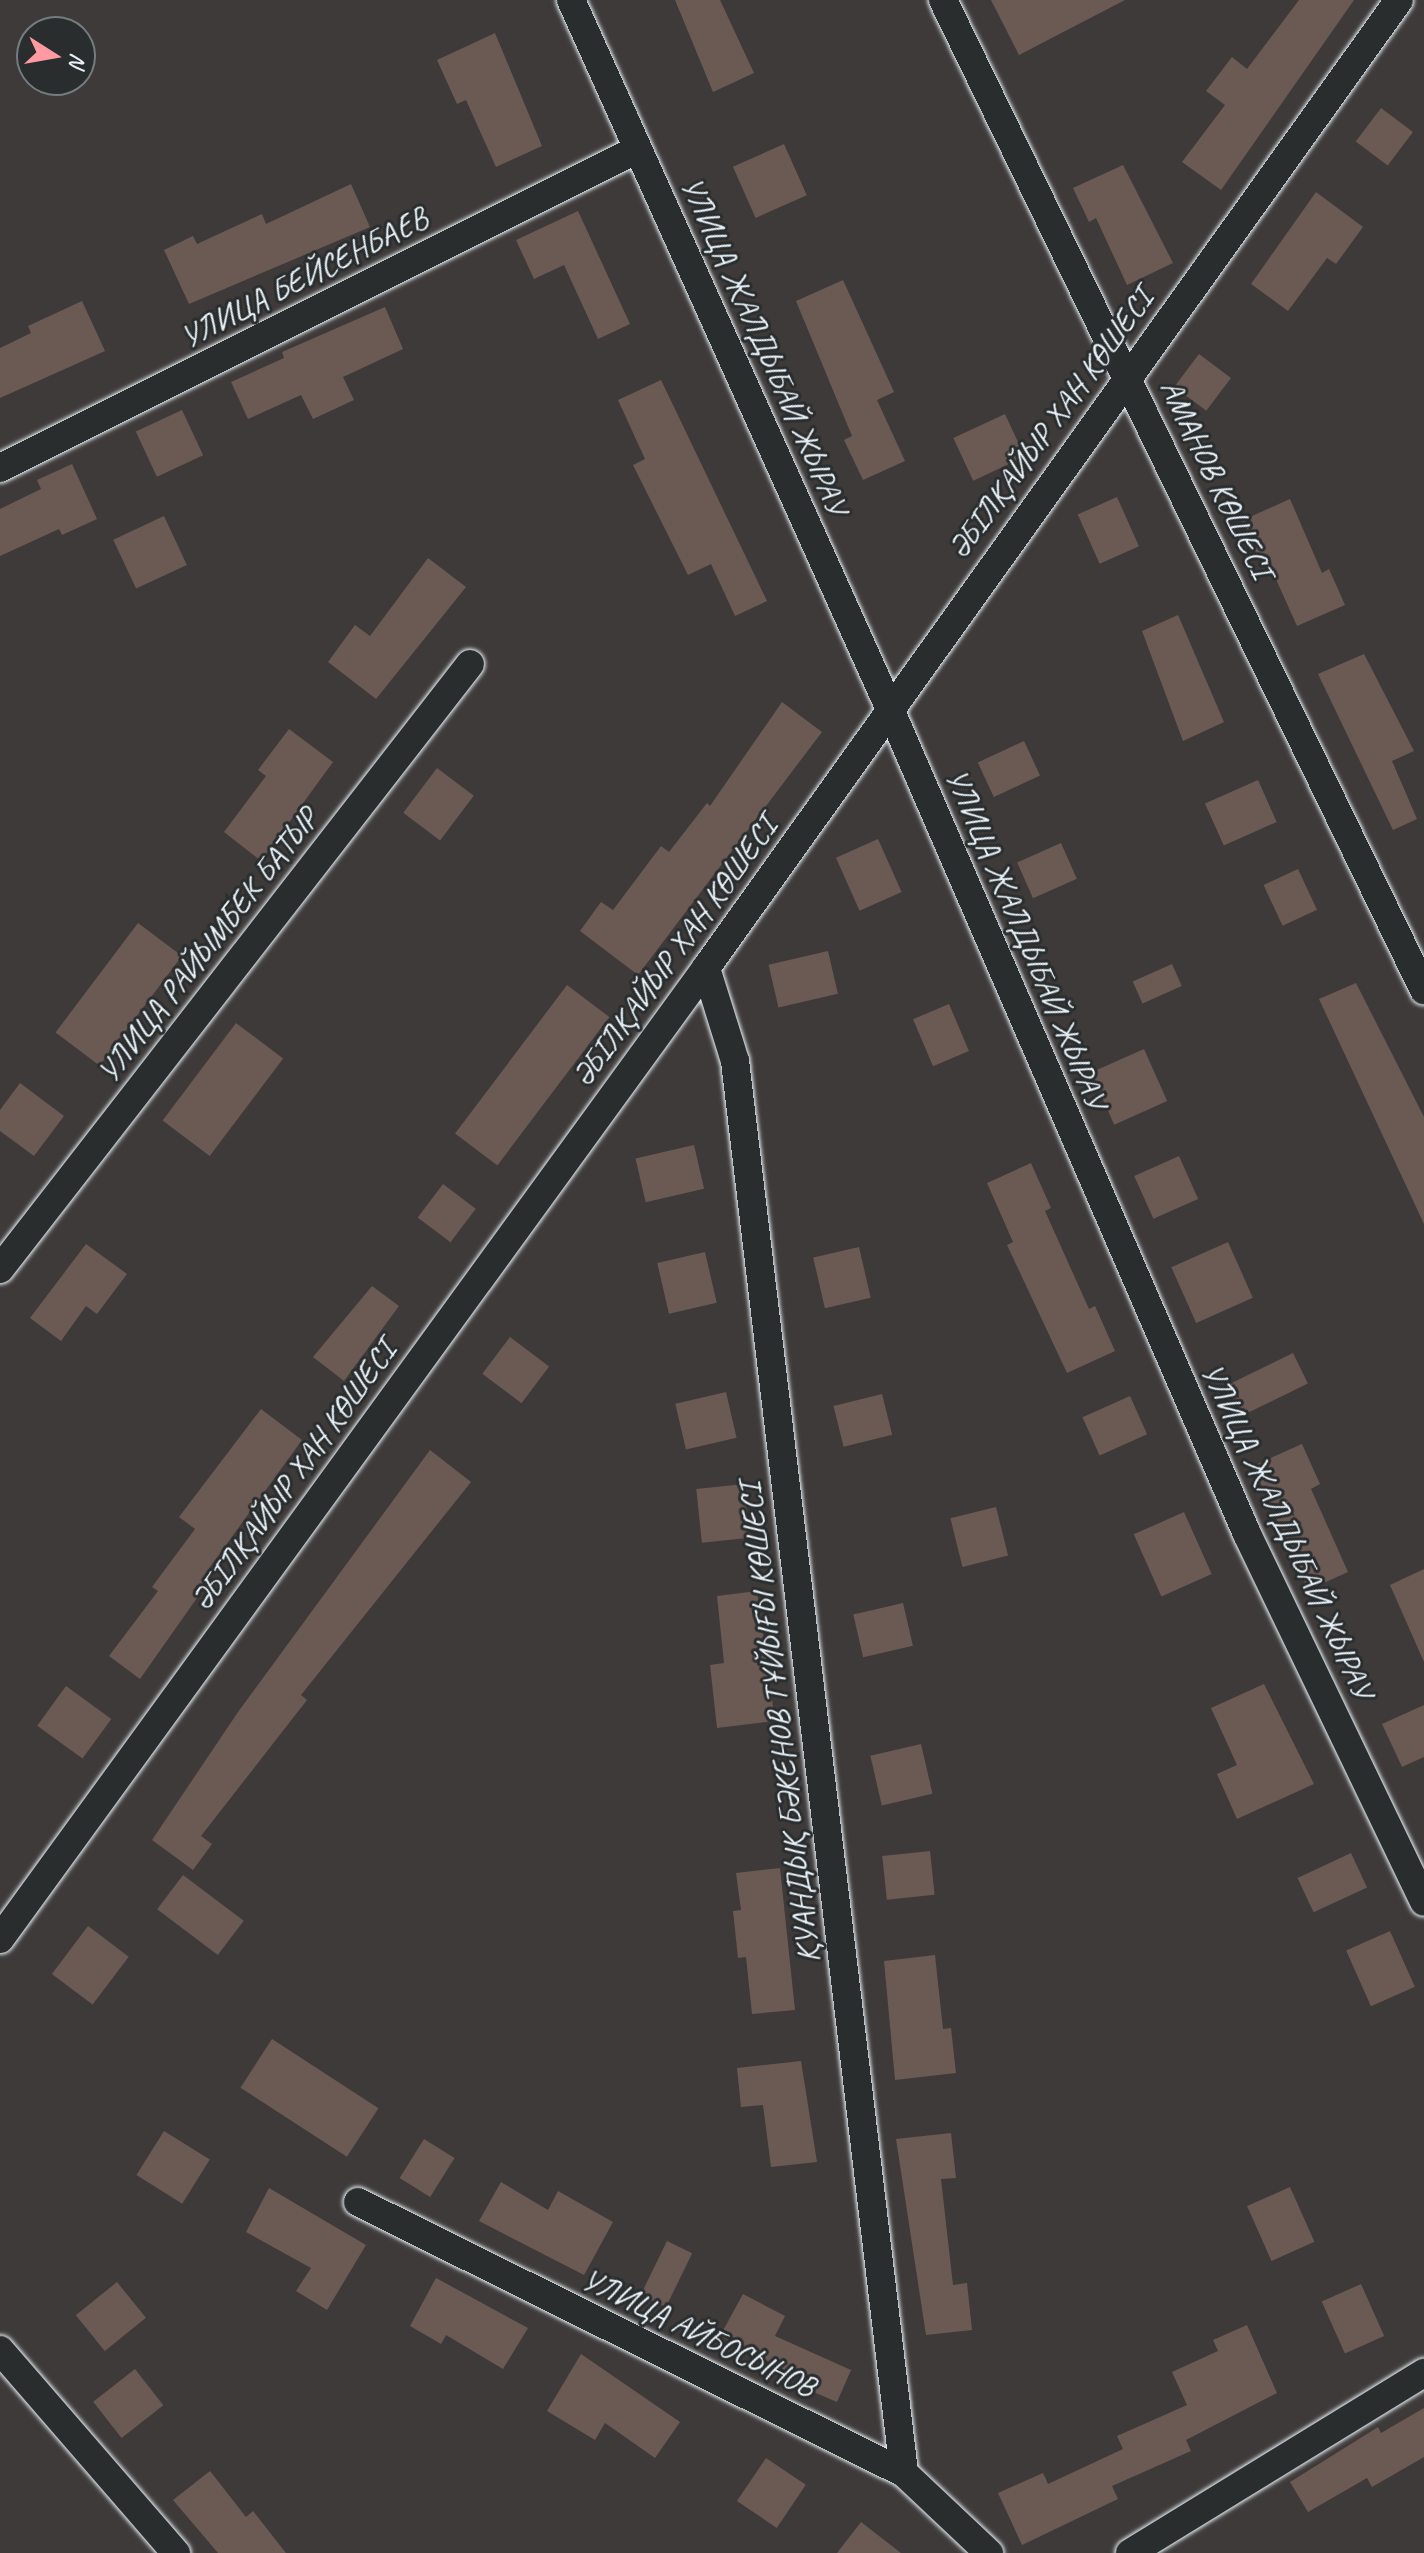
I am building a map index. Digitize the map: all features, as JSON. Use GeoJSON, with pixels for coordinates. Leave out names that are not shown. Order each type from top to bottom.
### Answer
{"type":"FeatureCollection","features":[{"type":"Feature","properties":{"kind":"street","name":"УЛИЦА ЖАЛДЫБАЙ ЖЫРАУ"},"geometry":{"type":"LineString","coordinates":[[571,0],[890,709],[1247,1534],[1424,1902]]}},
{"type":"Feature","properties":{"kind":"street","name":"АМАНОВ КӨШЕСІ"},"geometry":{"type":"LineString","coordinates":[[943,0],[1128,374],[1424,990]]}},
{"type":"Feature","properties":{"kind":"street","name":"ӘБІЛҚАЙЫР ХАН КӨШЕСІ"},"geometry":{"type":"LineString","coordinates":[[0,1939],[706,968],[1128,374],[1399,0]]}},
{"type":"Feature","properties":{"kind":"street","name":"УЛИЦА БЕЙСЕНБАЕВ"},"geometry":{"type":"LineString","coordinates":[[0,468],[638,149]]}},
{"type":"Feature","properties":{"kind":"street","name":"УЛИЦА РАЙЫМБЕК БАТЫР"},"geometry":{"type":"LineString","coordinates":[[0,1269],[470,664]]}},
{"type":"Feature","properties":{"kind":"street","name":"ҚУАНДЫҚ БӘКЕНОВ ТҰЙЫҒЫ КӨШЕСІ"},"geometry":{"type":"LineString","coordinates":[[706,968],[735,1061],[904,2473]]}},
{"type":"Feature","properties":{"kind":"street","name":"УЛИЦА АЙБОСЫНОВ"},"geometry":{"type":"LineString","coordinates":[[358,2202],[904,2473],[989,2553]]}},
{"type":"Feature","properties":{"kind":"street"},"geometry":{"type":"LineString","coordinates":[[0,2350],[176,2553]]}},
{"type":"Feature","properties":{"kind":"street"},"geometry":{"type":"LineString","coordinates":[[1130,2553],[1424,2373]]}},
{"type":"Feature","properties":{"kind":"building"},"geometry":{"type":"Polygon","coordinates":[[[675,0],[720,0],[754,73],[713,92],[675,0]]]}},
{"type":"Feature","properties":{"kind":"building"},"geometry":{"type":"Polygon","coordinates":[[[991,0],[1125,0],[1019,55],[991,0]]]}},
{"type":"Feature","properties":{"kind":"building"},"geometry":{"type":"Polygon","coordinates":[[[1299,0],[1354,0],[1221,190],[1182,162],[1225,105],[1206,91],[1232,57],[1247,69],[1299,0]]]}},
{"type":"Feature","properties":{"kind":"building"},"geometry":{"type":"Polygon","coordinates":[[[495,33],[542,146],[496,167],[466,100],[457,104],[437,60],[495,33]]]}},
{"type":"Feature","properties":{"kind":"building"},"geometry":{"type":"Polygon","coordinates":[[[1381,108],[1413,132],[1388,166],[1356,142],[1381,108]]]}},
{"type":"Feature","properties":{"kind":"building"},"geometry":{"type":"Polygon","coordinates":[[[784,144],[807,195],[756,218],[733,167],[784,144]]]}},
{"type":"Feature","properties":{"kind":"building"},"geometry":{"type":"Polygon","coordinates":[[[1123,165],[1173,263],[1127,285],[1096,218],[1089,222],[1073,188],[1123,165]]]}},
{"type":"Feature","properties":{"kind":"building"},"geometry":{"type":"Polygon","coordinates":[[[351,184],[370,227],[189,304],[164,250],[193,236],[197,244],[262,214],[266,224],[351,184]]]}},
{"type":"Feature","properties":{"kind":"building"},"geometry":{"type":"Polygon","coordinates":[[[1316,192],[1363,227],[1336,264],[1327,258],[1288,311],[1251,284],[1316,192]]]}},
{"type":"Feature","properties":{"kind":"building"},"geometry":{"type":"Polygon","coordinates":[[[578,211],[630,324],[598,339],[564,265],[534,279],[516,240],[578,211]]]}},
{"type":"Feature","properties":{"kind":"building"},"geometry":{"type":"Polygon","coordinates":[[[843,280],[894,392],[877,400],[905,461],[863,480],[844,440],[852,436],[796,301],[843,280]]]}},
{"type":"Feature","properties":{"kind":"building"},"geometry":{"type":"Polygon","coordinates":[[[82,301],[105,351],[0,398],[0,348],[31,333],[28,326],[82,301]]]}},
{"type":"Feature","properties":{"kind":"building"},"geometry":{"type":"Polygon","coordinates":[[[385,307],[403,349],[343,377],[354,400],[313,419],[301,395],[248,419],[231,382],[284,358],[282,352],[385,307]]]}},
{"type":"Feature","properties":{"kind":"building"},"geometry":{"type":"Polygon","coordinates":[[[1199,354],[1231,378],[1206,411],[1174,387],[1199,354]]]}},
{"type":"Feature","properties":{"kind":"building"},"geometry":{"type":"Polygon","coordinates":[[[661,380],[767,601],[735,616],[711,564],[688,575],[633,465],[645,459],[618,400],[661,380]]]}},
{"type":"Feature","properties":{"kind":"building"},"geometry":{"type":"Polygon","coordinates":[[[182,410],[203,455],[157,477],[136,432],[182,410]]]}},
{"type":"Feature","properties":{"kind":"building"},"geometry":{"type":"Polygon","coordinates":[[[1005,414],[1025,457],[973,481],[953,438],[1005,414]]]}},
{"type":"Feature","properties":{"kind":"building"},"geometry":{"type":"Polygon","coordinates":[[[72,464],[97,519],[62,535],[59,529],[0,556],[0,509],[41,489],[37,480],[72,464]]]}},
{"type":"Feature","properties":{"kind":"building"},"geometry":{"type":"Polygon","coordinates":[[[1117,497],[1139,546],[1100,564],[1078,514],[1117,497]]]}},
{"type":"Feature","properties":{"kind":"building"},"geometry":{"type":"Polygon","coordinates":[[[1290,499],[1322,573],[1329,569],[1345,605],[1297,626],[1266,557],[1259,560],[1241,521],[1290,499]]]}},
{"type":"Feature","properties":{"kind":"building"},"geometry":{"type":"Polygon","coordinates":[[[164,516],[187,565],[136,589],[113,540],[164,516]]]}},
{"type":"Feature","properties":{"kind":"building"},"geometry":{"type":"Polygon","coordinates":[[[428,558],[466,587],[376,699],[328,662],[355,625],[370,636],[428,558]]]}},
{"type":"Feature","properties":{"kind":"building"},"geometry":{"type":"Polygon","coordinates":[[[1178,615],[1224,722],[1183,741],[1142,631],[1178,615]]]}},
{"type":"Feature","properties":{"kind":"building"},"geometry":{"type":"Polygon","coordinates":[[[1364,654],[1414,751],[1392,761],[1417,819],[1393,830],[1318,674],[1364,654]]]}},
{"type":"Feature","properties":{"kind":"building"},"geometry":{"type":"Polygon","coordinates":[[[782,702],[822,732],[638,975],[580,931],[601,902],[613,910],[661,846],[669,852],[707,803],[710,806],[782,702]]]}},
{"type":"Feature","properties":{"kind":"building"},"geometry":{"type":"Polygon","coordinates":[[[289,729],[333,762],[261,861],[224,832],[266,776],[258,770],[289,729]]]}},
{"type":"Feature","properties":{"kind":"building"},"geometry":{"type":"Polygon","coordinates":[[[1024,741],[1040,775],[994,797],[978,763],[1024,741]]]}},
{"type":"Feature","properties":{"kind":"building"},"geometry":{"type":"Polygon","coordinates":[[[437,768],[474,796],[440,840],[403,813],[437,768]]]}},
{"type":"Feature","properties":{"kind":"building"},"geometry":{"type":"Polygon","coordinates":[[[1258,780],[1277,822],[1224,846],[1205,804],[1258,780]]]}},
{"type":"Feature","properties":{"kind":"building"},"geometry":{"type":"Polygon","coordinates":[[[878,839],[902,892],[860,911],[836,858],[878,839]]]}},
{"type":"Feature","properties":{"kind":"building"},"geometry":{"type":"Polygon","coordinates":[[[1061,843],[1077,879],[1033,898],[1017,863],[1061,843]]]}},
{"type":"Feature","properties":{"kind":"building"},"geometry":{"type":"Polygon","coordinates":[[[1298,869],[1317,910],[1283,926],[1264,885],[1298,869]]]}},
{"type":"Feature","properties":{"kind":"building"},"geometry":{"type":"Polygon","coordinates":[[[138,923],[182,956],[99,1066],[56,1032],[138,923]]]}},
{"type":"Feature","properties":{"kind":"building"},"geometry":{"type":"Polygon","coordinates":[[[828,951],[838,994],[778,1008],[769,965],[828,951]]]}},
{"type":"Feature","properties":{"kind":"building"},"geometry":{"type":"Polygon","coordinates":[[[1172,964],[1182,986],[1142,1003],[1133,981],[1172,964]]]}},
{"type":"Feature","properties":{"kind":"building"},"geometry":{"type":"Polygon","coordinates":[[[1356,983],[1424,1117],[1424,1224],[1319,999],[1356,983]]]}},
{"type":"Feature","properties":{"kind":"building"},"geometry":{"type":"Polygon","coordinates":[[[567,985],[609,1017],[497,1165],[455,1134],[567,985]]]}},
{"type":"Feature","properties":{"kind":"building"},"geometry":{"type":"Polygon","coordinates":[[[949,1004],[969,1051],[933,1066],[913,1019],[949,1004]]]}},
{"type":"Feature","properties":{"kind":"building"},"geometry":{"type":"Polygon","coordinates":[[[236,1023],[283,1059],[210,1156],[163,1120],[236,1023]]]}},
{"type":"Feature","properties":{"kind":"building"},"geometry":{"type":"Polygon","coordinates":[[[1144,1049],[1167,1101],[1114,1125],[1091,1073],[1144,1049]]]}},
{"type":"Feature","properties":{"kind":"building"},"geometry":{"type":"Polygon","coordinates":[[[20,1083],[64,1116],[34,1156],[0,1131],[0,1110],[20,1083]]]}},
{"type":"Feature","properties":{"kind":"building"},"geometry":{"type":"Polygon","coordinates":[[[694,1145],[704,1189],[646,1202],[636,1158],[694,1145]]]}},
{"type":"Feature","properties":{"kind":"building"},"geometry":{"type":"Polygon","coordinates":[[[1179,1156],[1198,1199],[1153,1219],[1134,1176],[1179,1156]]]}},
{"type":"Feature","properties":{"kind":"building"},"geometry":{"type":"Polygon","coordinates":[[[1031,1163],[1051,1208],[1045,1211],[1089,1309],[1095,1306],[1115,1351],[1067,1373],[1007,1245],[1013,1242],[987,1183],[1031,1163]]]}},
{"type":"Feature","properties":{"kind":"building"},"geometry":{"type":"Polygon","coordinates":[[[443,1184],[476,1209],[450,1242],[418,1218],[443,1184]]]}},
{"type":"Feature","properties":{"kind":"building"},"geometry":{"type":"Polygon","coordinates":[[[1228,1242],[1253,1298],[1196,1323],[1171,1267],[1228,1242]]]}},
{"type":"Feature","properties":{"kind":"building"},"geometry":{"type":"Polygon","coordinates":[[[86,1244],[127,1274],[97,1314],[86,1306],[61,1341],[30,1318],[86,1244]]]}},
{"type":"Feature","properties":{"kind":"building"},"geometry":{"type":"Polygon","coordinates":[[[859,1247],[871,1298],[825,1308],[813,1258],[859,1247]]]}},
{"type":"Feature","properties":{"kind":"building"},"geometry":{"type":"Polygon","coordinates":[[[705,1252],[717,1303],[669,1314],[657,1263],[705,1252]]]}},
{"type":"Feature","properties":{"kind":"building"},"geometry":{"type":"Polygon","coordinates":[[[372,1286],[399,1306],[344,1381],[313,1357],[372,1286]]]}},
{"type":"Feature","properties":{"kind":"building"},"geometry":{"type":"Polygon","coordinates":[[[510,1337],[549,1366],[521,1403],[482,1374],[510,1337]]]}},
{"type":"Feature","properties":{"kind":"building"},"geometry":{"type":"Polygon","coordinates":[[[1293,1353],[1308,1384],[1231,1421],[1216,1391],[1293,1353]]]}},
{"type":"Feature","properties":{"kind":"building"},"geometry":{"type":"Polygon","coordinates":[[[726,1392],[737,1438],[686,1449],[675,1404],[726,1392]]]}},
{"type":"Feature","properties":{"kind":"building"},"geometry":{"type":"Polygon","coordinates":[[[882,1394],[892,1435],[844,1447],[833,1406],[882,1394]]]}},
{"type":"Feature","properties":{"kind":"building"},"geometry":{"type":"Polygon","coordinates":[[[1130,1396],[1147,1434],[1100,1456],[1082,1417],[1130,1396]]]}},
{"type":"Feature","properties":{"kind":"building"},"geometry":{"type":"Polygon","coordinates":[[[261,1409],[302,1440],[205,1574],[211,1578],[140,1679],[109,1656],[158,1591],[152,1587],[195,1529],[179,1517],[261,1409]]]}},
{"type":"Feature","properties":{"kind":"building"},"geometry":{"type":"Polygon","coordinates":[[[1302,1444],[1320,1484],[1311,1489],[1348,1572],[1308,1590],[1253,1466],[1302,1444]]]}},
{"type":"Feature","properties":{"kind":"building"},"geometry":{"type":"Polygon","coordinates":[[[430,1450],[471,1482],[301,1695],[307,1700],[201,1836],[212,1844],[193,1870],[152,1840],[238,1712],[430,1450]]]}},
{"type":"Feature","properties":{"kind":"building"},"geometry":{"type":"Polygon","coordinates":[[[744,1484],[750,1538],[702,1543],[696,1489],[744,1484]]]}},
{"type":"Feature","properties":{"kind":"building"},"geometry":{"type":"Polygon","coordinates":[[[996,1507],[1008,1556],[962,1567],[950,1518],[996,1507]]]}},
{"type":"Feature","properties":{"kind":"building"},"geometry":{"type":"Polygon","coordinates":[[[1184,1512],[1212,1574],[1161,1596],[1134,1534],[1184,1512]]]}},
{"type":"Feature","properties":{"kind":"building"},"geometry":{"type":"Polygon","coordinates":[[[1424,1569],[1424,1662],[1390,1585],[1424,1569]]]}},
{"type":"Feature","properties":{"kind":"building"},"geometry":{"type":"Polygon","coordinates":[[[757,1591],[775,1721],[717,1728],[710,1665],[724,1663],[717,1596],[757,1591]]]}},
{"type":"Feature","properties":{"kind":"building"},"geometry":{"type":"Polygon","coordinates":[[[903,1603],[913,1646],[863,1657],[853,1614],[903,1603]]]}},
{"type":"Feature","properties":{"kind":"building"},"geometry":{"type":"Polygon","coordinates":[[[1264,1684],[1314,1784],[1237,1819],[1217,1774],[1237,1765],[1211,1708],[1264,1684]]]}},
{"type":"Feature","properties":{"kind":"building"},"geometry":{"type":"Polygon","coordinates":[[[66,1686],[111,1719],[83,1759],[37,1726],[66,1686]]]}},
{"type":"Feature","properties":{"kind":"building"},"geometry":{"type":"Polygon","coordinates":[[[1424,1705],[1424,1757],[1402,1767],[1382,1724],[1424,1705]]]}},
{"type":"Feature","properties":{"kind":"building"},"geometry":{"type":"Polygon","coordinates":[[[921,1744],[932,1794],[882,1805],[870,1756],[921,1744]]]}},
{"type":"Feature","properties":{"kind":"building"},"geometry":{"type":"Polygon","coordinates":[[[930,1851],[935,1895],[887,1900],[882,1856],[930,1851]]]}},
{"type":"Feature","properties":{"kind":"building"},"geometry":{"type":"Polygon","coordinates":[[[1351,1853],[1367,1887],[1314,1912],[1298,1878],[1351,1853]]]}},
{"type":"Feature","properties":{"kind":"building"},"geometry":{"type":"Polygon","coordinates":[[[780,1868],[795,2010],[752,2014],[746,1957],[738,1958],[733,1911],[741,1910],[736,1873],[780,1868]]]}},
{"type":"Feature","properties":{"kind":"building"},"geometry":{"type":"Polygon","coordinates":[[[183,1875],[244,1921],[218,1955],[157,1909],[183,1875]]]}},
{"type":"Feature","properties":{"kind":"building"},"geometry":{"type":"Polygon","coordinates":[[[88,1926],[129,1957],[93,2005],[52,1974],[88,1926]]]}},
{"type":"Feature","properties":{"kind":"building"},"geometry":{"type":"Polygon","coordinates":[[[1390,1931],[1415,1987],[1371,2006],[1346,1951],[1390,1931]]]}},
{"type":"Feature","properties":{"kind":"building"},"geometry":{"type":"Polygon","coordinates":[[[935,1955],[943,2029],[951,2028],[956,2073],[895,2080],[884,1961],[935,1955]]]}},
{"type":"Feature","properties":{"kind":"building"},"geometry":{"type":"Polygon","coordinates":[[[272,2039],[379,2108],[347,2157],[240,2088],[272,2039]]]}},
{"type":"Feature","properties":{"kind":"building"},"geometry":{"type":"Polygon","coordinates":[[[801,2061],[817,2162],[771,2167],[763,2105],[741,2107],[737,2068],[801,2061]]]}},
{"type":"Feature","properties":{"kind":"building"},"geometry":{"type":"Polygon","coordinates":[[[164,2131],[210,2160],[182,2204],[136,2175],[164,2131]]]}},
{"type":"Feature","properties":{"kind":"building"},"geometry":{"type":"Polygon","coordinates":[[[951,2133],[956,2178],[941,2179],[953,2285],[967,2283],[972,2330],[926,2335],[896,2139],[951,2133]]]}},
{"type":"Feature","properties":{"kind":"building"},"geometry":{"type":"Polygon","coordinates":[[[424,2139],[455,2158],[430,2197],[400,2178],[424,2139]]]}},
{"type":"Feature","properties":{"kind":"building"},"geometry":{"type":"Polygon","coordinates":[[[501,2182],[548,2210],[558,2191],[613,2222],[584,2275],[479,2221],[501,2182]]]}},
{"type":"Feature","properties":{"kind":"building"},"geometry":{"type":"Polygon","coordinates":[[[1290,2187],[1314,2242],[1271,2261],[1247,2206],[1290,2187]]]}},
{"type":"Feature","properties":{"kind":"building"},"geometry":{"type":"Polygon","coordinates":[[[269,2188],[366,2245],[327,2310],[296,2291],[311,2268],[246,2232],[269,2188]]]}},
{"type":"Feature","properties":{"kind":"building"},"geometry":{"type":"Polygon","coordinates":[[[667,2241],[692,2253],[666,2307],[641,2295],[667,2241]]]}},
{"type":"Feature","properties":{"kind":"building"},"geometry":{"type":"Polygon","coordinates":[[[436,2278],[528,2328],[503,2369],[446,2335],[441,2344],[410,2326],[436,2278]]]}},
{"type":"Feature","properties":{"kind":"building"},"geometry":{"type":"Polygon","coordinates":[[[117,2282],[146,2318],[105,2351],[76,2315],[117,2282]]]}},
{"type":"Feature","properties":{"kind":"building"},"geometry":{"type":"Polygon","coordinates":[[[1361,2284],[1384,2336],[1345,2354],[1322,2301],[1361,2284]]]}},
{"type":"Feature","properties":{"kind":"building"},"geometry":{"type":"Polygon","coordinates":[[[743,2294],[785,2316],[775,2336],[851,2370],[837,2402],[797,2385],[800,2378],[720,2336],[743,2294]]]}},
{"type":"Feature","properties":{"kind":"building"},"geometry":{"type":"Polygon","coordinates":[[[1247,2325],[1277,2393],[1186,2440],[1191,2451],[1112,2486],[1118,2499],[1022,2545],[998,2493],[1043,2473],[1048,2484],[1123,2449],[1117,2436],[1187,2405],[1172,2372],[1218,2351],[1213,2340],[1247,2325]]]}},
{"type":"Feature","properties":{"kind":"building"},"geometry":{"type":"Polygon","coordinates":[[[581,2354],[680,2422],[655,2458],[605,2423],[595,2440],[547,2411],[581,2354]]]}},
{"type":"Feature","properties":{"kind":"building"},"geometry":{"type":"Polygon","coordinates":[[[135,2369],[163,2405],[122,2438],[93,2402],[135,2369]]]}},
{"type":"Feature","properties":{"kind":"building"},"geometry":{"type":"Polygon","coordinates":[[[1424,2408],[1424,2457],[1372,2487],[1367,2478],[1308,2512],[1290,2482],[1378,2427],[1381,2433],[1424,2408]]]}},
{"type":"Feature","properties":{"kind":"building"},"geometry":{"type":"Polygon","coordinates":[[[766,2458],[806,2485],[777,2528],[737,2501],[766,2458]]]}},
{"type":"Feature","properties":{"kind":"building"},"geometry":{"type":"Polygon","coordinates":[[[210,2471],[246,2517],[253,2511],[286,2553],[218,2553],[173,2500],[210,2471]]]}},
{"type":"Feature","properties":{"kind":"building"},"geometry":{"type":"Polygon","coordinates":[[[861,2522],[901,2553],[837,2553],[861,2522]]]}}]}
